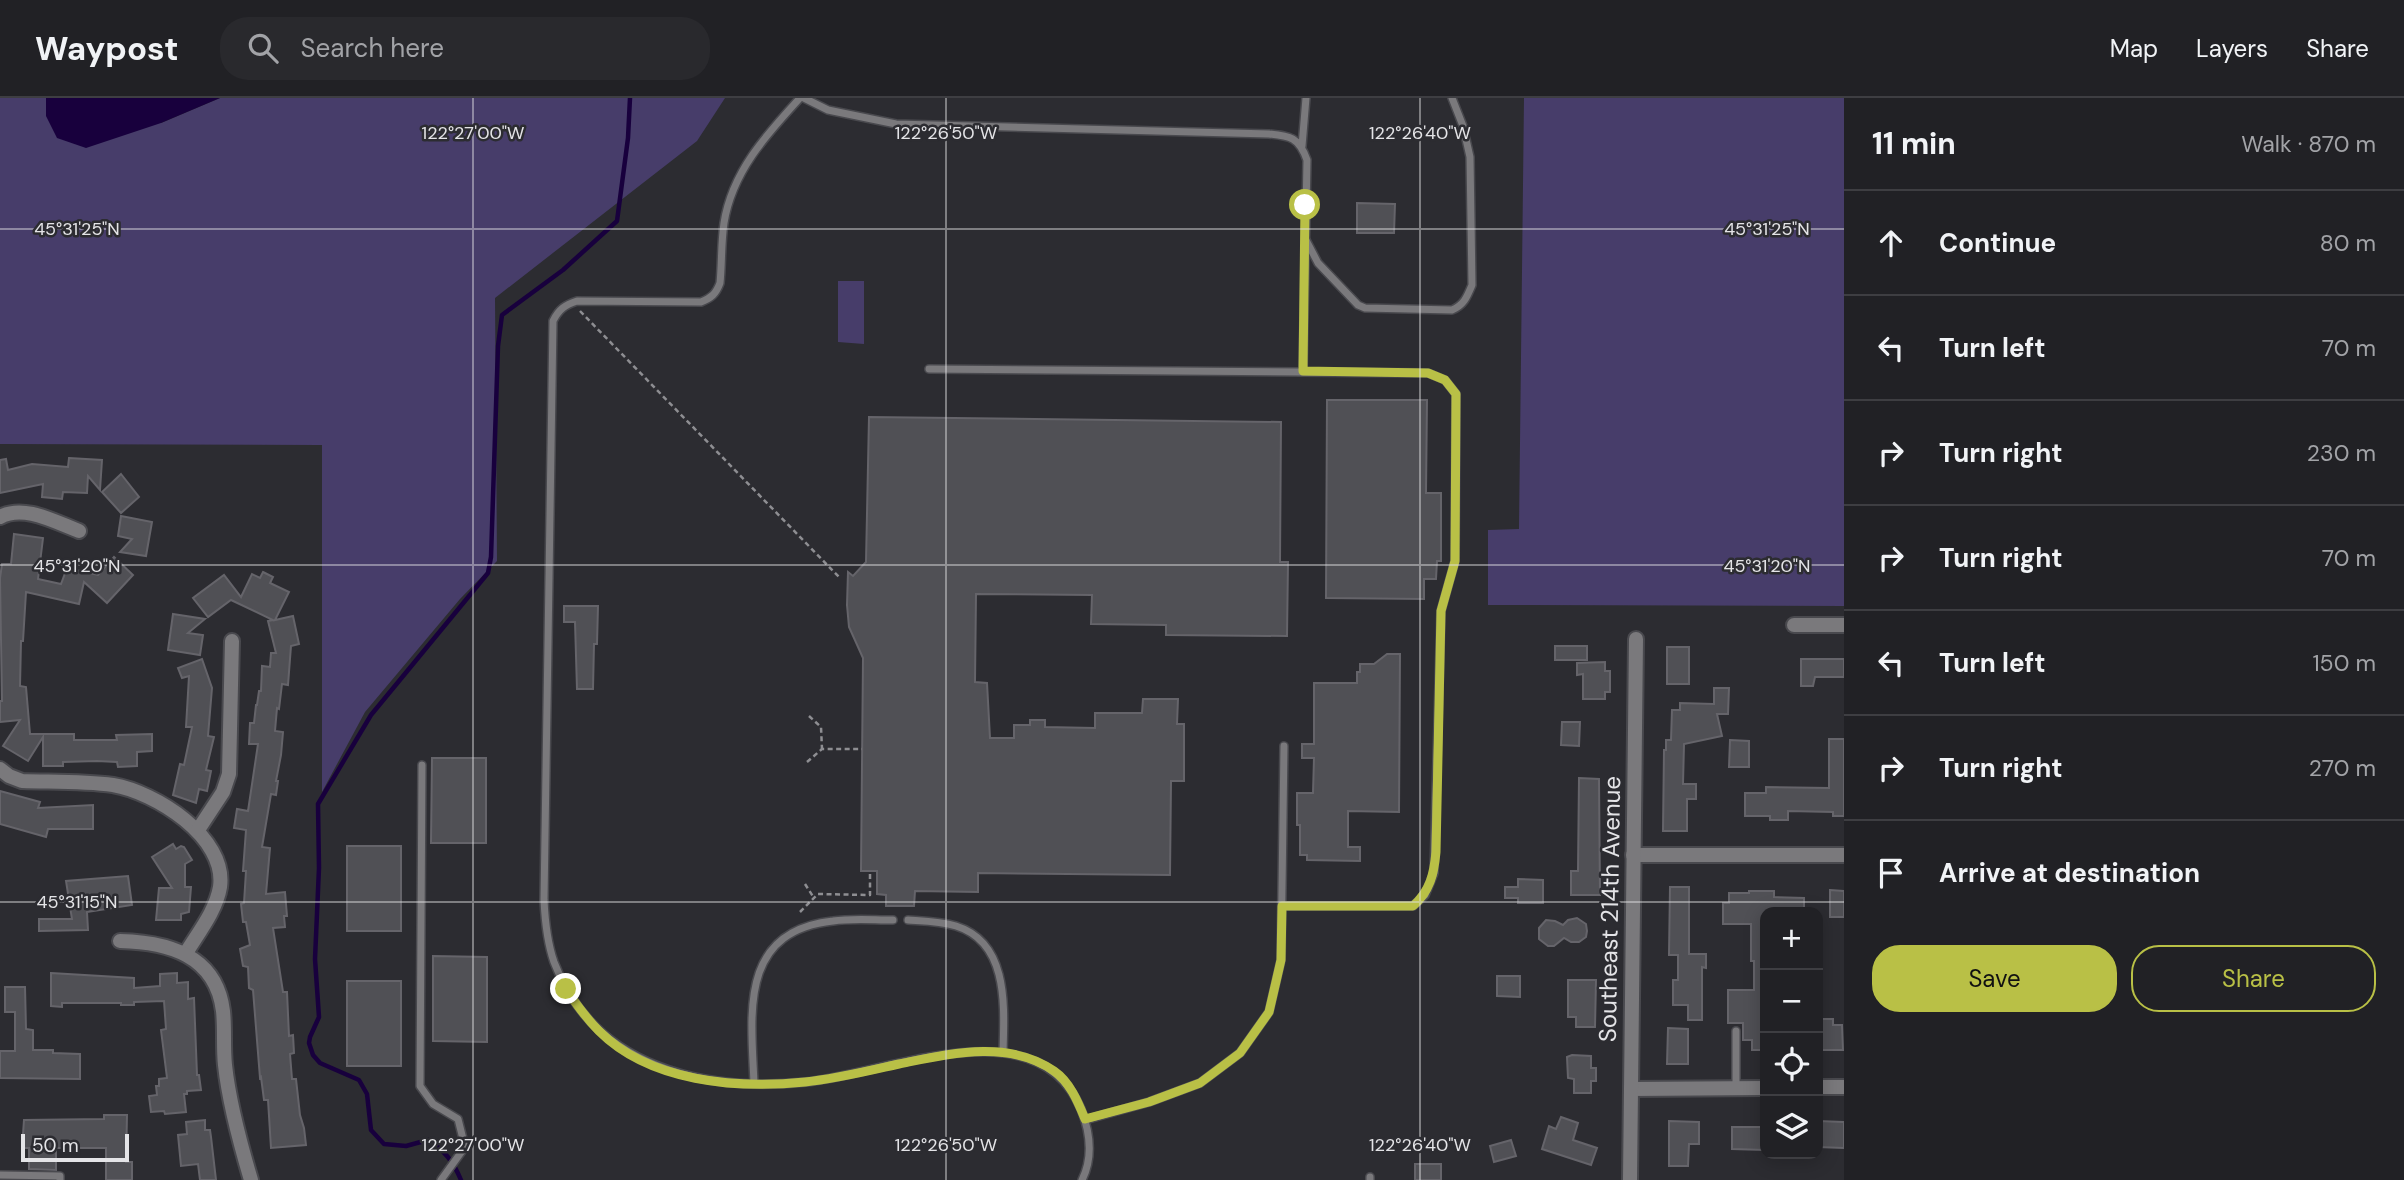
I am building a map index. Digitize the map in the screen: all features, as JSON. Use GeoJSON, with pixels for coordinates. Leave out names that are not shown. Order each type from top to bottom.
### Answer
{"type":"FeatureCollection","features":[{"type":"Feature","properties":{"kind":"street"},"geometry":{"type":"LineString","coordinates":[[0,517],[25,512],[79,531]]}},
{"type":"Feature","properties":{"kind":"street"},"geometry":{"type":"LineString","coordinates":[[1794,625],[1844,625]]}},
{"type":"Feature","properties":{"kind":"street","name":"Southeast 214th Avenue"},"geometry":{"type":"LineString","coordinates":[[1629,1180],[1636,639]]}},
{"type":"Feature","properties":{"kind":"street"},"geometry":{"type":"LineString","coordinates":[[198,830],[223,792],[229,774],[232,641]]}},
{"type":"Feature","properties":{"kind":"street"},"geometry":{"type":"LineString","coordinates":[[0,769],[22,781],[113,785],[147,795],[198,830],[217,859],[220,886],[211,913],[186,953]]}},
{"type":"Feature","properties":{"kind":"street"},"geometry":{"type":"LineString","coordinates":[[1633,855],[1844,855]]}},
{"type":"Feature","properties":{"kind":"street"},"geometry":{"type":"LineString","coordinates":[[120,941],[155,943],[186,953],[208,974],[221,1000],[225,1066],[251,1180]]}},
{"type":"Feature","properties":{"kind":"street"},"geometry":{"type":"LineString","coordinates":[[1823,1087],[1844,1087]]}},
{"type":"Feature","properties":{"kind":"street"},"geometry":{"type":"LineString","coordinates":[[1631,1089],[1760,1088]]}},
{"type":"Feature","properties":{"kind":"lane"},"geometry":{"type":"LineString","coordinates":[[1082,1180],[1090,1150],[1089,1128],[1075,1095],[1056,1072],[1037,1062],[1017,1055],[971,1052],[817,1080],[754,1083],[705,1079],[648,1064],[622,1050],[600,1032],[572,997],[554,961],[546,933],[544,900],[553,321],[557,312],[565,305],[577,301],[701,302],[710,299],[717,292],[720,283],[724,224],[730,196],[745,165],[771,129],[802,98],[828,110],[896,124],[1269,134],[1289,136],[1302,146]]}},
{"type":"Feature","properties":{"kind":"lane"},"geometry":{"type":"LineString","coordinates":[[1303,371],[1307,160],[1302,146],[1306,98]]}},
{"type":"Feature","properties":{"kind":"lane"},"geometry":{"type":"LineString","coordinates":[[1304,236],[1318,263],[1365,309],[1452,310],[1460,307],[1472,285],[1471,181],[1470,157],[1463,126],[1452,98]]}},
{"type":"Feature","properties":{"kind":"lane"},"geometry":{"type":"LineString","coordinates":[[929,369],[1428,373],[1445,380],[1456,394],[1455,561],[1441,611],[1434,873],[1425,895],[1413,906],[1282,906]]}},
{"type":"Feature","properties":{"kind":"lane"},"geometry":{"type":"LineString","coordinates":[[1085,1119],[1149,1102],[1200,1083],[1240,1053],[1269,1012],[1281,960],[1284,746]]}},
{"type":"Feature","properties":{"kind":"lane"},"geometry":{"type":"LineString","coordinates":[[422,765],[420,1086],[433,1104],[458,1119],[465,1147],[441,1180]]}},
{"type":"Feature","properties":{"kind":"lane"},"geometry":{"type":"LineString","coordinates":[[754,1083],[751,1028],[753,992],[757,973],[767,956],[795,931],[816,923],[835,920],[893,920]]}},
{"type":"Feature","properties":{"kind":"lane"},"geometry":{"type":"LineString","coordinates":[[908,920],[959,927],[979,939],[991,955],[1000,977],[1004,1002],[1003,1053]]}},
{"type":"Feature","properties":{"kind":"lane"},"geometry":{"type":"LineString","coordinates":[[1736,1031],[1736,1088]]}},
{"type":"Feature","properties":{"kind":"lane"},"geometry":{"type":"LineString","coordinates":[[0,1175],[60,1176],[60,1180]]}},
{"type":"Feature","properties":{"kind":"path"},"geometry":{"type":"LineString","coordinates":[[577,301],[581,312],[839,577]]}},
{"type":"Feature","properties":{"kind":"path"},"geometry":{"type":"LineString","coordinates":[[809,716],[821,727],[822,749]]}},
{"type":"Feature","properties":{"kind":"path"},"geometry":{"type":"LineString","coordinates":[[807,762],[822,749],[862,749]]}},
{"type":"Feature","properties":{"kind":"path"},"geometry":{"type":"LineString","coordinates":[[800,912],[818,894],[870,895],[870,870]]}},
{"type":"Feature","properties":{"kind":"path"},"geometry":{"type":"LineString","coordinates":[[805,884],[814,898]]}},
{"type":"Feature","properties":{"kind":"shaded area"},"geometry":{"type":"Polygon","coordinates":[[[0,98],[46,98],[46,116],[161,123],[220,98],[725,98],[697,141],[495,298],[497,561],[460,599],[365,712],[322,792],[322,445],[0,444],[0,98]]]}},
{"type":"Feature","properties":{"kind":"shaded area"},"geometry":{"type":"Polygon","coordinates":[[[46,98],[220,98],[161,123],[86,148],[57,138],[46,116],[46,98]]]}},
{"type":"Feature","properties":{"kind":"shaded area"},"geometry":{"type":"Polygon","coordinates":[[[1524,98],[1844,98],[1844,606],[1488,605],[1488,530],[1519,529],[1524,98]]]}},
{"type":"Feature","properties":{"kind":"shaded area"},"geometry":{"type":"Polygon","coordinates":[[[838,281],[864,281],[864,344],[838,342],[838,281]]]}},
{"type":"Feature","properties":{"kind":"building"},"geometry":{"type":"Polygon","coordinates":[[[1357,203],[1395,204],[1394,233],[1357,233],[1357,203]]]}},
{"type":"Feature","properties":{"kind":"building"},"geometry":{"type":"Polygon","coordinates":[[[1327,400],[1427,400],[1426,493],[1441,493],[1441,561],[1437,561],[1436,579],[1424,579],[1424,599],[1326,598],[1327,400]]]}},
{"type":"Feature","properties":{"kind":"building"},"geometry":{"type":"Polygon","coordinates":[[[869,417],[1281,422],[1280,562],[1288,562],[1287,636],[1166,635],[1166,625],[1091,624],[1092,595],[976,594],[975,682],[987,683],[990,738],[1014,738],[1014,725],[1030,725],[1030,720],[1045,720],[1045,727],[1095,728],[1095,713],[1142,713],[1143,699],[1178,699],[1177,724],[1184,724],[1184,781],[1171,781],[1170,875],[978,873],[978,892],[915,891],[914,906],[886,906],[886,895],[877,894],[877,871],[861,871],[863,658],[849,627],[847,605],[848,572],[853,576],[866,562],[869,417]]]}},
{"type":"Feature","properties":{"kind":"building"},"geometry":{"type":"Polygon","coordinates":[[[69,458],[102,460],[100,490],[88,476],[87,493],[63,492],[62,499],[42,497],[43,484],[0,493],[0,460],[6,459],[8,470],[32,464],[68,467],[69,458]]]}},
{"type":"Feature","properties":{"kind":"building"},"geometry":{"type":"Polygon","coordinates":[[[121,474],[139,497],[121,513],[102,492],[121,474]]]}},
{"type":"Feature","properties":{"kind":"building"},"geometry":{"type":"Polygon","coordinates":[[[121,516],[152,522],[146,556],[120,552],[132,539],[118,536],[121,516]]]}},
{"type":"Feature","properties":{"kind":"building"},"geometry":{"type":"Polygon","coordinates":[[[14,534],[43,538],[38,579],[61,584],[67,568],[98,575],[114,557],[133,575],[107,603],[84,582],[79,604],[26,592],[20,686],[26,687],[30,734],[74,734],[74,740],[117,740],[116,735],[152,734],[152,751],[137,752],[137,766],[118,767],[117,762],[97,761],[63,762],[63,766],[43,766],[43,737],[28,761],[3,746],[20,720],[0,722],[0,578],[2,564],[11,564],[14,534]]]}},
{"type":"Feature","properties":{"kind":"building"},"geometry":{"type":"Polygon","coordinates":[[[263,572],[273,577],[270,583],[289,592],[275,620],[293,616],[299,644],[291,646],[288,685],[282,684],[279,709],[277,708],[275,731],[283,732],[281,755],[276,795],[271,794],[262,847],[270,848],[266,894],[285,892],[285,927],[273,928],[283,992],[287,992],[289,1036],[293,1035],[294,1053],[290,1054],[292,1079],[296,1079],[306,1145],[271,1148],[268,1100],[264,1100],[260,1078],[253,990],[249,988],[248,967],[243,966],[240,949],[250,945],[241,904],[244,903],[246,830],[234,828],[237,809],[248,811],[258,744],[249,744],[250,723],[254,723],[261,691],[262,666],[270,667],[271,653],[276,653],[268,621],[273,620],[231,600],[208,617],[193,598],[224,575],[241,597],[252,574],[260,578],[263,572]]]}},
{"type":"Feature","properties":{"kind":"building"},"geometry":{"type":"Polygon","coordinates":[[[564,606],[598,606],[593,689],[577,689],[575,622],[564,622],[564,606]]]}},
{"type":"Feature","properties":{"kind":"building"},"geometry":{"type":"Polygon","coordinates":[[[173,614],[205,619],[188,633],[203,635],[200,655],[168,650],[173,614]]]}},
{"type":"Feature","properties":{"kind":"building"},"geometry":{"type":"Polygon","coordinates":[[[1555,646],[1587,646],[1587,660],[1555,660],[1555,646]]]}},
{"type":"Feature","properties":{"kind":"building"},"geometry":{"type":"Polygon","coordinates":[[[1667,647],[1689,647],[1689,684],[1667,684],[1667,647]]]}},
{"type":"Feature","properties":{"kind":"building"},"geometry":{"type":"Polygon","coordinates":[[[1387,654],[1400,654],[1399,812],[1348,811],[1348,847],[1360,847],[1360,861],[1307,860],[1307,855],[1300,855],[1297,793],[1313,793],[1314,758],[1302,758],[1302,744],[1314,744],[1314,683],[1357,683],[1360,664],[1374,664],[1387,654]]]}},
{"type":"Feature","properties":{"kind":"building"},"geometry":{"type":"Polygon","coordinates":[[[202,659],[212,688],[208,736],[214,737],[206,770],[211,771],[207,791],[199,789],[196,803],[173,795],[180,764],[184,765],[192,727],[186,727],[189,676],[182,678],[178,668],[202,659]]]}},
{"type":"Feature","properties":{"kind":"building"},"geometry":{"type":"Polygon","coordinates":[[[1801,659],[1844,659],[1844,677],[1815,677],[1813,686],[1801,686],[1801,659]]]}},
{"type":"Feature","properties":{"kind":"building"},"geometry":{"type":"Polygon","coordinates":[[[1605,662],[1605,671],[1610,671],[1610,692],[1605,692],[1605,699],[1583,699],[1583,674],[1577,675],[1577,663],[1605,662]]]}},
{"type":"Feature","properties":{"kind":"building"},"geometry":{"type":"Polygon","coordinates":[[[1714,688],[1729,688],[1728,714],[1717,714],[1722,736],[1684,744],[1683,784],[1696,784],[1696,799],[1687,799],[1687,831],[1663,831],[1664,750],[1666,740],[1671,740],[1672,710],[1680,710],[1680,703],[1714,704],[1714,688]]]}},
{"type":"Feature","properties":{"kind":"building"},"geometry":{"type":"Polygon","coordinates":[[[1562,722],[1580,722],[1579,746],[1561,745],[1562,722]]]}},
{"type":"Feature","properties":{"kind":"building"},"geometry":{"type":"Polygon","coordinates":[[[1829,739],[1844,739],[1844,816],[1833,816],[1833,812],[1788,811],[1788,820],[1770,820],[1770,816],[1745,816],[1745,793],[1766,793],[1766,787],[1829,788],[1829,739]]]}},
{"type":"Feature","properties":{"kind":"building"},"geometry":{"type":"Polygon","coordinates":[[[1730,740],[1749,741],[1749,767],[1729,767],[1730,740]]]}},
{"type":"Feature","properties":{"kind":"building"},"geometry":{"type":"Polygon","coordinates":[[[432,758],[486,758],[486,843],[431,843],[432,758]]]}},
{"type":"Feature","properties":{"kind":"building"},"geometry":{"type":"Polygon","coordinates":[[[1579,778],[1599,779],[1600,895],[1571,895],[1571,871],[1578,871],[1579,778]]]}},
{"type":"Feature","properties":{"kind":"building"},"geometry":{"type":"Polygon","coordinates":[[[0,791],[40,802],[38,808],[93,805],[93,829],[48,829],[46,837],[0,824],[0,791]]]}},
{"type":"Feature","properties":{"kind":"building"},"geometry":{"type":"Polygon","coordinates":[[[173,844],[176,849],[184,847],[192,860],[185,864],[185,887],[191,887],[189,912],[181,914],[181,920],[156,920],[159,888],[172,888],[152,857],[173,844]]]}},
{"type":"Feature","properties":{"kind":"building"},"geometry":{"type":"Polygon","coordinates":[[[347,846],[401,846],[401,931],[347,931],[347,846]]]}},
{"type":"Feature","properties":{"kind":"building"},"geometry":{"type":"Polygon","coordinates":[[[128,876],[132,905],[87,912],[88,930],[39,931],[39,919],[72,919],[66,881],[128,876]]]}},
{"type":"Feature","properties":{"kind":"building"},"geometry":{"type":"Polygon","coordinates":[[[1518,879],[1543,880],[1543,903],[1518,903],[1518,898],[1505,898],[1505,887],[1518,887],[1518,879]]]}},
{"type":"Feature","properties":{"kind":"building"},"geometry":{"type":"Polygon","coordinates":[[[1670,887],[1689,887],[1689,954],[1706,954],[1706,968],[1702,967],[1702,1020],[1688,1020],[1688,1005],[1673,1005],[1673,980],[1678,980],[1678,955],[1669,955],[1670,887]]]}},
{"type":"Feature","properties":{"kind":"building"},"geometry":{"type":"Polygon","coordinates":[[[1830,890],[1844,891],[1844,917],[1830,917],[1830,890]]]}},
{"type":"Feature","properties":{"kind":"building"},"geometry":{"type":"Polygon","coordinates":[[[1774,891],[1774,897],[1804,898],[1804,907],[1760,907],[1760,1050],[1752,1050],[1752,1040],[1743,1040],[1743,1023],[1728,1023],[1728,990],[1754,990],[1754,961],[1751,961],[1751,924],[1723,924],[1723,903],[1729,903],[1729,893],[1774,891]]]}},
{"type":"Feature","properties":{"kind":"building"},"geometry":{"type":"Polygon","coordinates":[[[1577,918],[1586,924],[1587,931],[1586,937],[1579,942],[1564,938],[1554,946],[1548,946],[1539,939],[1539,928],[1546,920],[1563,925],[1568,920],[1577,918]]]}},
{"type":"Feature","properties":{"kind":"building"},"geometry":{"type":"Polygon","coordinates":[[[433,956],[487,957],[487,1042],[433,1041],[433,956]]]}},
{"type":"Feature","properties":{"kind":"building"},"geometry":{"type":"Polygon","coordinates":[[[51,973],[134,978],[134,988],[160,986],[160,974],[177,973],[177,983],[188,982],[188,999],[194,998],[197,1075],[201,1090],[187,1091],[187,1094],[184,1094],[186,1112],[151,1112],[149,1096],[157,1095],[156,1086],[159,1086],[159,1079],[167,1078],[161,1030],[166,1029],[164,1001],[134,1002],[134,1005],[62,1003],[62,1007],[51,1006],[51,973]]]}},
{"type":"Feature","properties":{"kind":"building"},"geometry":{"type":"Polygon","coordinates":[[[1497,976],[1520,976],[1520,997],[1497,996],[1497,976]]]}},
{"type":"Feature","properties":{"kind":"building"},"geometry":{"type":"Polygon","coordinates":[[[1568,980],[1596,980],[1595,1027],[1576,1027],[1576,1017],[1568,1017],[1568,980]]]}},
{"type":"Feature","properties":{"kind":"building"},"geometry":{"type":"Polygon","coordinates":[[[347,981],[401,981],[401,1066],[347,1066],[347,981]]]}},
{"type":"Feature","properties":{"kind":"building"},"geometry":{"type":"Polygon","coordinates":[[[5,987],[25,987],[26,1029],[33,1030],[33,1050],[80,1054],[80,1079],[0,1078],[0,1051],[15,1051],[15,1012],[5,1012],[5,987]]]}},
{"type":"Feature","properties":{"kind":"building"},"geometry":{"type":"Polygon","coordinates":[[[1823,1019],[1833,1019],[1833,1025],[1842,1025],[1843,1050],[1823,1050],[1823,1019]]]}},
{"type":"Feature","properties":{"kind":"building"},"geometry":{"type":"Polygon","coordinates":[[[1668,1028],[1688,1029],[1688,1064],[1667,1064],[1668,1028]]]}},
{"type":"Feature","properties":{"kind":"building"},"geometry":{"type":"Polygon","coordinates":[[[1591,1056],[1591,1068],[1596,1068],[1596,1081],[1591,1081],[1591,1093],[1574,1093],[1574,1079],[1568,1078],[1567,1057],[1591,1056]]]}},
{"type":"Feature","properties":{"kind":"building"},"geometry":{"type":"Polygon","coordinates":[[[104,1115],[127,1115],[126,1162],[132,1162],[132,1180],[106,1180],[106,1148],[56,1148],[56,1170],[29,1169],[29,1148],[22,1148],[24,1120],[104,1119],[104,1115]]]}},
{"type":"Feature","properties":{"kind":"building"},"geometry":{"type":"Polygon","coordinates":[[[1561,1117],[1578,1123],[1573,1140],[1597,1148],[1591,1165],[1542,1149],[1549,1126],[1556,1129],[1561,1117]]]}},
{"type":"Feature","properties":{"kind":"building"},"geometry":{"type":"Polygon","coordinates":[[[205,1120],[205,1130],[210,1130],[216,1180],[200,1180],[198,1164],[181,1166],[178,1135],[187,1134],[186,1122],[205,1120]]]}},
{"type":"Feature","properties":{"kind":"building"},"geometry":{"type":"Polygon","coordinates":[[[1669,1121],[1699,1122],[1699,1144],[1689,1144],[1688,1166],[1669,1166],[1669,1121]]]}},
{"type":"Feature","properties":{"kind":"building"},"geometry":{"type":"Polygon","coordinates":[[[1823,1121],[1844,1122],[1844,1148],[1823,1147],[1823,1121]]]}},
{"type":"Feature","properties":{"kind":"building"},"geometry":{"type":"Polygon","coordinates":[[[1732,1127],[1760,1127],[1760,1150],[1732,1149],[1732,1127]]]}},
{"type":"Feature","properties":{"kind":"building"},"geometry":{"type":"Polygon","coordinates":[[[1511,1140],[1516,1156],[1494,1162],[1490,1146],[1511,1140]]]}},
{"type":"Feature","properties":{"kind":"building"},"geometry":{"type":"Polygon","coordinates":[[[1415,1164],[1441,1164],[1441,1180],[1415,1180],[1415,1164]]]}},
{"type":"Feature","properties":{"kind":"waterway"},"geometry":{"type":"LineString","coordinates":[[461,1180],[448,1157],[428,1140],[406,1146],[384,1144],[371,1130],[367,1094],[359,1080],[320,1063],[313,1055],[309,1043],[319,1017],[315,959],[319,868],[318,804],[371,715],[488,573],[491,557],[498,346],[502,315],[563,270],[617,221],[628,138],[630,98]]}},
{"type":"Feature","properties":{"kind":"route"},"geometry":{"type":"LineString","coordinates":[[566,989],[583,1014],[622,1050],[648,1064],[674,1073],[743,1083],[805,1082],[942,1056],[989,1051],[1017,1055],[1056,1072],[1075,1095],[1085,1119],[1149,1102],[1200,1083],[1240,1053],[1269,1012],[1281,960],[1282,906],[1413,906],[1425,895],[1434,873],[1436,852],[1441,611],[1455,561],[1456,394],[1445,380],[1428,373],[1303,371],[1305,205]]}}]}
